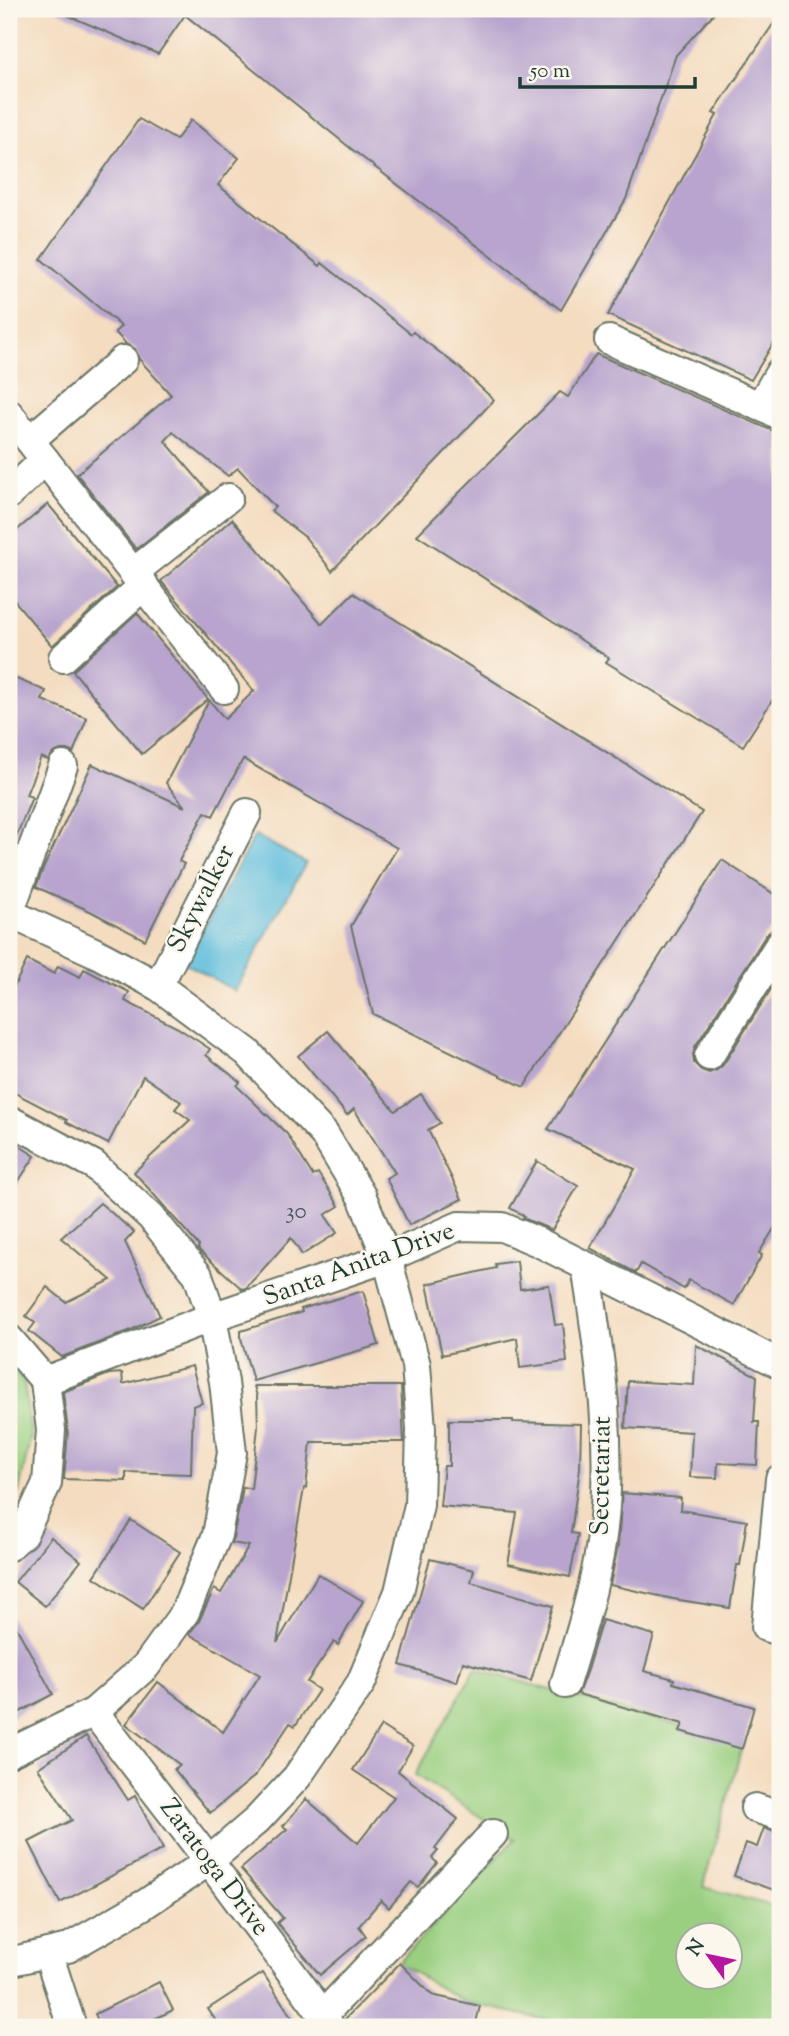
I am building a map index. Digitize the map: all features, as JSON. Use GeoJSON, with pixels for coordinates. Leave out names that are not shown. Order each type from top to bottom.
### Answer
{"type":"FeatureCollection","features":[{"type":"Feature","properties":{"kind":"street"},"geometry":{"type":"LineString","coordinates":[[609,340],[770,410],[780,372]]}},
{"type":"Feature","properties":{"kind":"street"},"geometry":{"type":"LineString","coordinates":[[9,494],[37,450],[123,360]]}},
{"type":"Feature","properties":{"kind":"street"},"geometry":{"type":"LineString","coordinates":[[9,414],[224,689]]}},
{"type":"Feature","properties":{"kind":"street"},"geometry":{"type":"LineString","coordinates":[[63,658],[139,579],[228,498]]}},
{"type":"Feature","properties":{"kind":"street"},"geometry":{"type":"LineString","coordinates":[[9,1962],[68,1948],[145,1904],[209,1861],[257,1820],[297,1777],[361,1683],[400,1592],[419,1505],[421,1429],[416,1365],[387,1258],[362,1197],[324,1134],[247,1052],[158,986],[94,952],[9,913],[62,766]]}},
{"type":"Feature","properties":{"kind":"street","name":"Skywalker"},"geometry":{"type":"LineString","coordinates":[[158,986],[247,813]]}},
{"type":"Feature","properties":{"kind":"street"},"geometry":{"type":"LineString","coordinates":[[709,1056],[780,944]]}},
{"type":"Feature","properties":{"kind":"street"},"geometry":{"type":"LineString","coordinates":[[9,1120],[94,1165],[151,1217],[198,1275],[212,1317],[224,1382],[232,1452],[218,1535],[185,1612],[146,1666],[94,1712],[9,1753]]}},
{"type":"Feature","properties":{"kind":"street","name":"Santa Anita Drive"},"geometry":{"type":"LineString","coordinates":[[45,1381],[212,1317],[387,1258],[459,1226],[498,1227],[538,1242],[780,1364]]}},
{"type":"Feature","properties":{"kind":"street","name":"Secretariat"},"geometry":{"type":"LineString","coordinates":[[565,1684],[585,1620],[601,1543],[607,1469],[601,1361],[586,1266]]}},
{"type":"Feature","properties":{"kind":"street"},"geometry":{"type":"LineString","coordinates":[[9,1339],[45,1381],[51,1430],[47,1483],[23,1534],[9,1546]]}},
{"type":"Feature","properties":{"kind":"street"},"geometry":{"type":"LineString","coordinates":[[780,1479],[766,1627],[780,1631]]}},
{"type":"Feature","properties":{"kind":"street","name":"Zaratoga Drive"},"geometry":{"type":"LineString","coordinates":[[94,1712],[209,1861],[326,2021]]}},
{"type":"Feature","properties":{"kind":"street"},"geometry":{"type":"LineString","coordinates":[[326,2021],[493,1834]]}},
{"type":"Feature","properties":{"kind":"street"},"geometry":{"type":"LineString","coordinates":[[48,1953],[72,2027]]}},
{"type":"Feature","properties":{"kind":"green space"},"geometry":{"type":"Polygon","coordinates":[[[9,1364],[24,1382],[31,1436],[19,1491],[9,1504],[9,1364]]]}},
{"type":"Feature","properties":{"kind":"green space"},"geometry":{"type":"Polygon","coordinates":[[[475,1669],[743,1743],[703,1887],[780,1908],[780,2027],[580,2027],[464,2002],[398,1963],[515,1839],[415,1775],[475,1669]]]}},
{"type":"Feature","properties":{"kind":"water"},"geometry":{"type":"Polygon","coordinates":[[[255,835],[306,863],[235,991],[185,963],[255,835]]]}},
{"type":"Feature","properties":{"kind":"building"},"geometry":{"type":"Polygon","coordinates":[[[53,9],[718,9],[676,55],[626,199],[561,310],[354,151],[185,15],[158,54],[53,9]]]}},
{"type":"Feature","properties":{"kind":"building"},"geometry":{"type":"Polygon","coordinates":[[[780,14],[780,332],[751,380],[608,315],[717,115],[713,113],[780,14]]]}},
{"type":"Feature","properties":{"kind":"building"},"geometry":{"type":"Polygon","coordinates":[[[139,119],[176,140],[191,120],[239,158],[218,185],[320,266],[322,263],[411,334],[413,332],[460,368],[494,400],[332,571],[305,537],[271,511],[275,507],[238,468],[228,476],[173,432],[165,441],[209,492],[136,549],[77,474],[171,395],[139,359],[135,349],[115,332],[121,326],[41,259],[139,119]]]}},
{"type":"Feature","properties":{"kind":"building"},"geometry":{"type":"Polygon","coordinates":[[[596,354],[780,434],[780,688],[743,746],[606,662],[609,658],[417,535],[560,392],[568,397],[596,354]]]}},
{"type":"Feature","properties":{"kind":"building"},"geometry":{"type":"Polygon","coordinates":[[[48,504],[117,587],[52,646],[9,594],[9,537],[48,504]]]}},
{"type":"Feature","properties":{"kind":"building"},"geometry":{"type":"Polygon","coordinates":[[[232,519],[322,624],[353,593],[702,812],[524,1087],[373,1014],[351,926],[397,848],[243,759],[213,816],[205,812],[179,861],[184,864],[145,940],[36,887],[92,764],[185,807],[166,783],[209,700],[225,719],[254,691],[161,581],[232,519]]]}},
{"type":"Feature","properties":{"kind":"building"},"geometry":{"type":"Polygon","coordinates":[[[137,613],[208,699],[142,754],[73,671],[137,613]]]}},
{"type":"Feature","properties":{"kind":"building"},"geometry":{"type":"Polygon","coordinates":[[[9,676],[46,691],[42,700],[87,718],[73,753],[61,750],[53,753],[48,760],[41,757],[26,795],[32,797],[10,852],[9,676]]]}},
{"type":"Feature","properties":{"kind":"building"},"geometry":{"type":"Polygon","coordinates":[[[722,860],[780,898],[780,927],[766,935],[695,1047],[693,1055],[694,1063],[709,1073],[723,1065],[780,975],[780,1219],[759,1253],[762,1255],[734,1305],[689,1280],[684,1289],[641,1264],[636,1273],[590,1248],[635,1169],[548,1129],[722,860]]]}},
{"type":"Feature","properties":{"kind":"building"},"geometry":{"type":"Polygon","coordinates":[[[27,960],[54,974],[58,966],[80,977],[84,969],[129,992],[125,1001],[178,1028],[210,1049],[206,1055],[240,1082],[237,1086],[287,1134],[313,1176],[318,1173],[339,1206],[325,1215],[337,1233],[302,1255],[291,1238],[246,1288],[242,1289],[200,1251],[199,1246],[134,1172],[190,1120],[175,1109],[181,1102],[143,1076],[108,1144],[9,1090],[9,997],[27,960]]]}},
{"type":"Feature","properties":{"kind":"building"},"geometry":{"type":"Polygon","coordinates":[[[328,1031],[395,1111],[421,1094],[440,1123],[428,1130],[462,1199],[409,1225],[386,1178],[395,1173],[354,1109],[347,1115],[298,1056],[328,1031]]]}},
{"type":"Feature","properties":{"kind":"building"},"geometry":{"type":"Polygon","coordinates":[[[9,1139],[35,1156],[9,1196],[9,1139]]]}},
{"type":"Feature","properties":{"kind":"building"},"geometry":{"type":"Polygon","coordinates":[[[537,1161],[578,1186],[552,1230],[523,1218],[524,1216],[510,1208],[537,1161]]]}},
{"type":"Feature","properties":{"kind":"building"},"geometry":{"type":"Polygon","coordinates":[[[100,1203],[134,1232],[125,1242],[160,1316],[62,1357],[29,1331],[35,1323],[26,1316],[47,1287],[66,1302],[111,1280],[61,1238],[100,1203]]]}},
{"type":"Feature","properties":{"kind":"building"},"geometry":{"type":"Polygon","coordinates":[[[517,1261],[520,1289],[549,1285],[555,1325],[563,1324],[567,1362],[520,1368],[517,1338],[442,1355],[427,1284],[496,1268],[495,1264],[517,1261]]]}},
{"type":"Feature","properties":{"kind":"building"},"geometry":{"type":"Polygon","coordinates":[[[363,1291],[379,1345],[253,1381],[241,1331],[302,1312],[301,1309],[363,1291]]]}},
{"type":"Feature","properties":{"kind":"building"},"geometry":{"type":"Polygon","coordinates":[[[696,1345],[757,1376],[754,1422],[759,1422],[757,1465],[718,1463],[717,1478],[690,1477],[692,1432],[625,1428],[628,1381],[694,1385],[696,1345]]]}},
{"type":"Feature","properties":{"kind":"building"},"geometry":{"type":"Polygon","coordinates":[[[192,1366],[202,1403],[193,1406],[191,1474],[126,1472],[126,1481],[64,1479],[68,1431],[63,1392],[109,1374],[122,1373],[123,1384],[192,1366]]]}},
{"type":"Feature","properties":{"kind":"building"},"geometry":{"type":"Polygon","coordinates":[[[254,1386],[401,1386],[404,1442],[311,1442],[306,1488],[277,1643],[318,1574],[363,1601],[338,1645],[334,1642],[307,1682],[319,1690],[295,1726],[290,1723],[255,1776],[210,1813],[174,1769],[180,1765],[126,1724],[158,1682],[223,1732],[260,1675],[189,1634],[199,1621],[214,1589],[221,1593],[249,1546],[232,1543],[243,1487],[251,1489],[258,1427],[254,1386]]]}},
{"type":"Feature","properties":{"kind":"building"},"geometry":{"type":"Polygon","coordinates":[[[449,1420],[581,1424],[580,1468],[571,1533],[578,1534],[570,1577],[508,1564],[517,1513],[440,1506],[444,1466],[449,1466],[449,1420]]]}},
{"type":"Feature","properties":{"kind":"building"},"geometry":{"type":"Polygon","coordinates":[[[622,1493],[681,1498],[680,1510],[747,1521],[730,1608],[610,1585],[618,1545],[622,1493]]]}},
{"type":"Feature","properties":{"kind":"building"},"geometry":{"type":"Polygon","coordinates":[[[131,1520],[180,1552],[143,1609],[94,1577],[131,1520]]]}},
{"type":"Feature","properties":{"kind":"building"},"geometry":{"type":"Polygon","coordinates":[[[51,1537],[81,1561],[45,1606],[15,1582],[51,1537]]]}},
{"type":"Feature","properties":{"kind":"building"},"geometry":{"type":"Polygon","coordinates":[[[430,1559],[474,1570],[471,1582],[553,1606],[531,1681],[463,1662],[457,1682],[400,1665],[430,1559]]]}},
{"type":"Feature","properties":{"kind":"building"},"geometry":{"type":"Polygon","coordinates":[[[9,1614],[53,1694],[9,1718],[9,1614]]]}},
{"type":"Feature","properties":{"kind":"building"},"geometry":{"type":"Polygon","coordinates":[[[602,1620],[654,1635],[644,1671],[674,1679],[673,1683],[754,1707],[742,1749],[680,1731],[683,1724],[578,1694],[602,1620]]]}},
{"type":"Feature","properties":{"kind":"building"},"geometry":{"type":"Polygon","coordinates":[[[381,1726],[413,1746],[398,1771],[458,1819],[435,1849],[438,1851],[432,1858],[437,1863],[418,1887],[411,1882],[389,1908],[381,1900],[359,1926],[366,1936],[320,1975],[277,1923],[283,1918],[241,1869],[287,1829],[283,1826],[306,1799],[358,1843],[394,1797],[353,1770],[381,1726]]]}},
{"type":"Feature","properties":{"kind":"building"},"geometry":{"type":"Polygon","coordinates":[[[86,1736],[128,1800],[135,1796],[163,1849],[60,1903],[29,1842],[72,1820],[38,1768],[86,1736]]]}},
{"type":"Feature","properties":{"kind":"building"},"geometry":{"type":"Polygon","coordinates":[[[764,1828],[780,1834],[780,1892],[734,1876],[746,1843],[757,1847],[764,1828]]]}},
{"type":"Feature","properties":{"kind":"building"},"geometry":{"type":"Polygon","coordinates":[[[400,1963],[432,1995],[480,2006],[475,2027],[347,2027],[345,2019],[400,1963]]]}},
{"type":"Feature","properties":{"kind":"building"},"geometry":{"type":"Polygon","coordinates":[[[263,1973],[298,2027],[220,2027],[208,2009],[263,1973]]]}},
{"type":"Feature","properties":{"kind":"building"},"geometry":{"type":"Polygon","coordinates":[[[159,1982],[173,2010],[138,2027],[101,2027],[95,2014],[159,1982]]]}}]}
